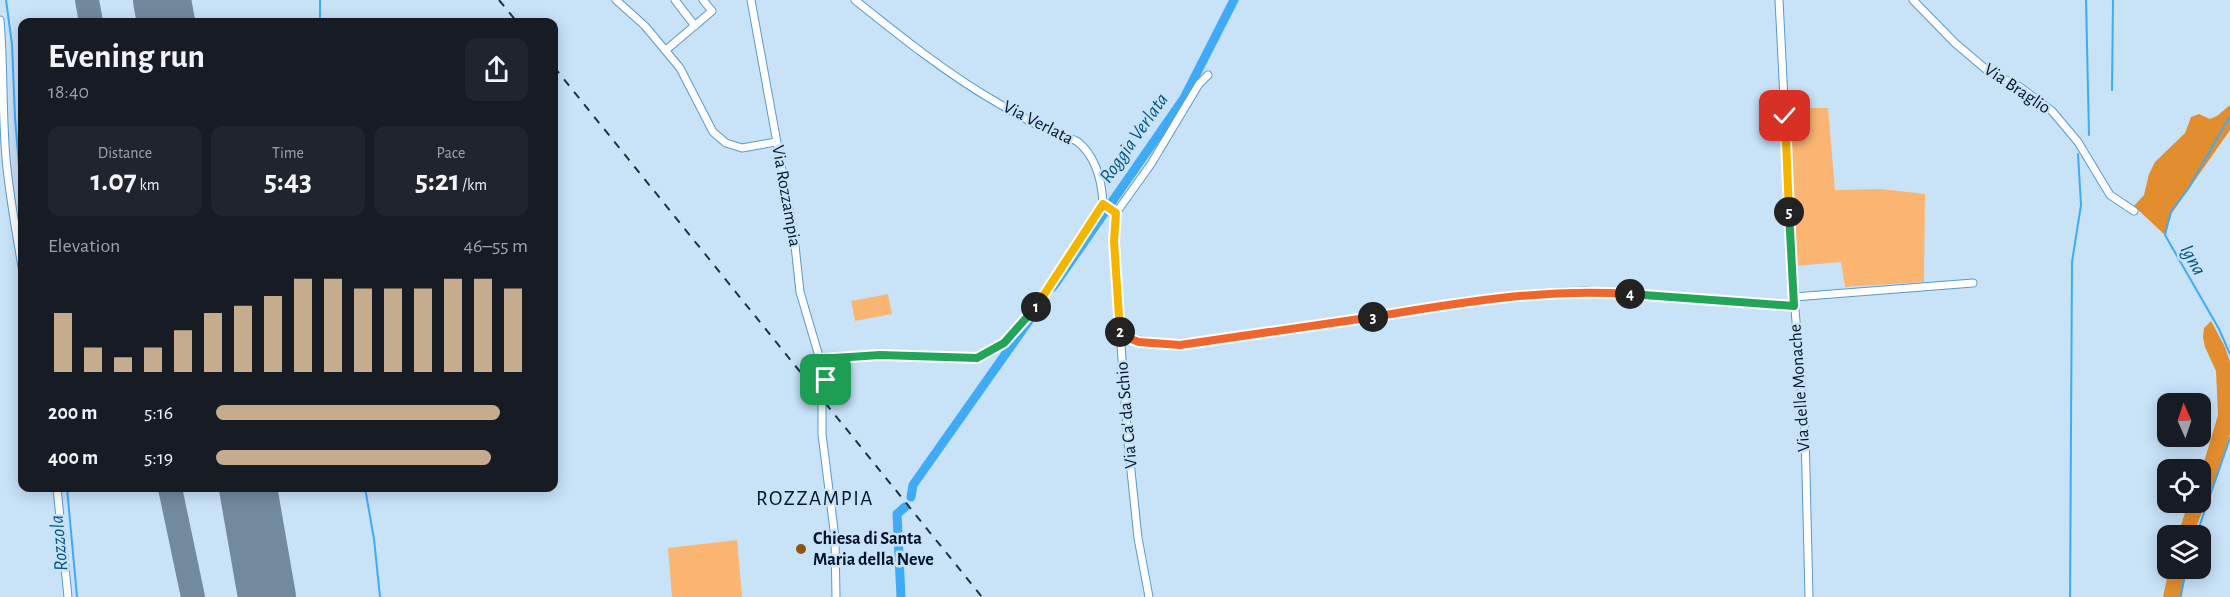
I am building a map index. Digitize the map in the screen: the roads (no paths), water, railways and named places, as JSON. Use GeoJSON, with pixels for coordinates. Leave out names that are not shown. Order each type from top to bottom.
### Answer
{"type":"FeatureCollection","features":[{"type":"Feature","properties":{"kind":"street"},"geometry":{"type":"LineString","coordinates":[[616,0],[645,26],[680,68],[713,132],[726,143],[742,148],[776,142]]}},
{"type":"Feature","properties":{"kind":"street"},"geometry":{"type":"LineString","coordinates":[[675,0],[695,26]]}},
{"type":"Feature","properties":{"kind":"street"},"geometry":{"type":"LineString","coordinates":[[666,50],[712,11],[703,0]]}},
{"type":"Feature","properties":{"kind":"street","name":"Via Rozzampia"},"geometry":{"type":"LineString","coordinates":[[751,0],[798,262],[800,292],[826,380],[825,389]]}},
{"type":"Feature","properties":{"kind":"street","name":"Via Verlata"},"geometry":{"type":"LineString","coordinates":[[855,0],[960,80],[997,103],[1056,134],[1077,141],[1090,156],[1097,169],[1109,208]]}},
{"type":"Feature","properties":{"kind":"street","name":"Via delle Monache"},"geometry":{"type":"LineString","coordinates":[[1779,0],[1794,306],[1805,432],[1809,597]]}},
{"type":"Feature","properties":{"kind":"street","name":"Via Braglio"},"geometry":{"type":"LineString","coordinates":[[1913,0],[1955,43],[1988,71],[2020,87],[2052,111],[2078,142],[2110,195],[2134,211]]}},
{"type":"Feature","properties":{"kind":"street"},"geometry":{"type":"LineString","coordinates":[[0,20],[4,63],[6,156],[18,243]]}},
{"type":"Feature","properties":{"kind":"street"},"geometry":{"type":"LineString","coordinates":[[819,359],[880,355],[977,358],[1004,343],[1033,312],[1109,208],[1151,164],[1199,84],[1208,75]]}},
{"type":"Feature","properties":{"kind":"street","name":"Via Ca' da Schio"},"geometry":{"type":"LineString","coordinates":[[1109,208],[1114,241],[1138,538],[1149,597]]}},
{"type":"Feature","properties":{"kind":"street"},"geometry":{"type":"LineString","coordinates":[[1794,297],[1973,283]]}},
{"type":"Feature","properties":{"kind":"street"},"geometry":{"type":"LineString","coordinates":[[1120,335],[1139,342],[1180,345],[1344,322],[1490,298],[1560,292],[1595,292],[1794,306]]}},
{"type":"Feature","properties":{"kind":"street"},"geometry":{"type":"LineString","coordinates":[[822,405],[822,434],[835,538],[836,597]]}},
{"type":"Feature","properties":{"kind":"street"},"geometry":{"type":"LineString","coordinates":[[57,492],[68,597]]}},
{"type":"Feature","properties":{"kind":"waterway","name":"Rozzola"},"geometry":{"type":"LineString","coordinates":[[6,0],[12,44],[18,154]]}},
{"type":"Feature","properties":{"kind":"waterway"},"geometry":{"type":"LineString","coordinates":[[320,0],[320,18]]}},
{"type":"Feature","properties":{"kind":"waterway","name":"Roggia Verlata"},"geometry":{"type":"LineString","coordinates":[[1053,287],[1184,98],[1234,0]]}},
{"type":"Feature","properties":{"kind":"waterway"},"geometry":{"type":"LineString","coordinates":[[2086,0],[2089,135]]}},
{"type":"Feature","properties":{"kind":"waterway"},"geometry":{"type":"LineString","coordinates":[[2112,90],[2113,0]]}},
{"type":"Feature","properties":{"kind":"waterway","name":"Igna"},"geometry":{"type":"LineString","coordinates":[[2230,116],[2188,189],[2171,211],[2165,235],[2219,329],[2230,354]]}},
{"type":"Feature","properties":{"kind":"waterway"},"geometry":{"type":"LineString","coordinates":[[2070,597],[2072,262],[2081,205],[2078,154]]}},
{"type":"Feature","properties":{"kind":"waterway","name":"Roggia Verlata"},"geometry":{"type":"LineString","coordinates":[[911,497],[913,485],[1033,315]]}},
{"type":"Feature","properties":{"kind":"waterway","name":"Igna"},"geometry":{"type":"LineString","coordinates":[[2200,525],[2230,438]]}},
{"type":"Feature","properties":{"kind":"waterway","name":"Rozzola"},"geometry":{"type":"LineString","coordinates":[[67,492],[77,597]]}},
{"type":"Feature","properties":{"kind":"waterway"},"geometry":{"type":"LineString","coordinates":[[366,492],[374,539],[380,597]]}},
{"type":"Feature","properties":{"kind":"waterway","name":"Roggia Verlata"},"geometry":{"type":"LineString","coordinates":[[901,597],[897,514],[905,507]]}},
{"type":"Feature","properties":{"kind":"waterway","name":"Igna"},"geometry":{"type":"LineString","coordinates":[[2180,597],[2184,579]]}},
{"type":"Feature","properties":{"kind":"tunnel"},"geometry":{"type":"LineString","coordinates":[[822,405],[825,389]]}},
{"type":"Feature","properties":{"kind":"railway"},"geometry":{"type":"LineString","coordinates":[[499,0],[514,18]]}},
{"type":"Feature","properties":{"kind":"railway"},"geometry":{"type":"LineString","coordinates":[[558,72],[982,597]]}},
{"type":"Feature","properties":{"kind":"place","name":"Chiesa di Santa Maria della Neve"},"geometry":{"type":"Point","coordinates":[801,549]}},
{"type":"Feature","properties":{"kind":"district","name":"ROZZAMPIA"},"geometry":{"type":"Point","coordinates":[815,498]}}]}
